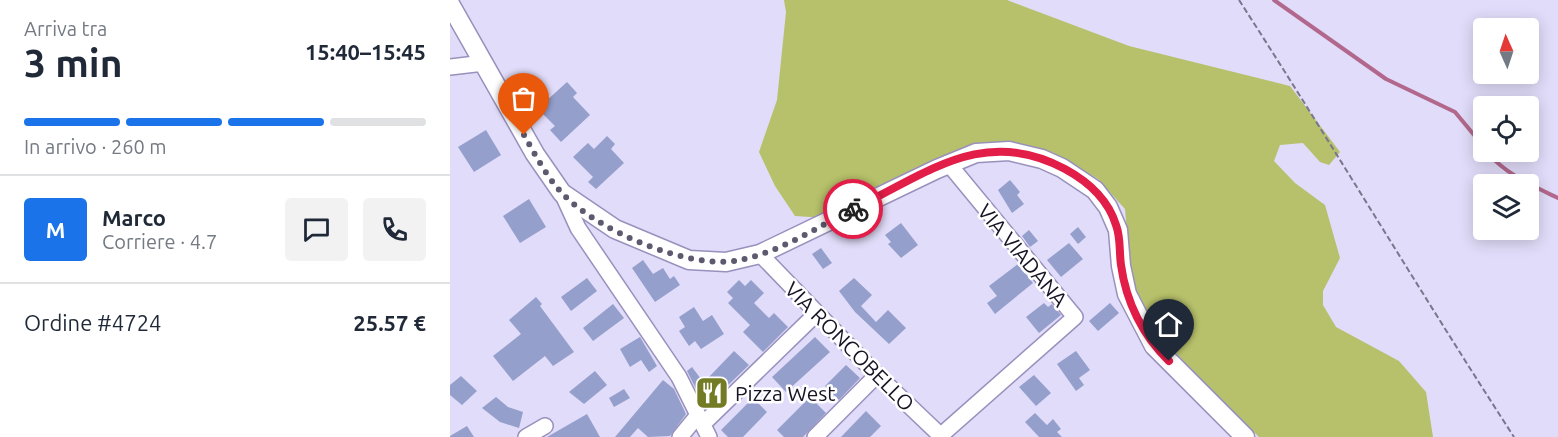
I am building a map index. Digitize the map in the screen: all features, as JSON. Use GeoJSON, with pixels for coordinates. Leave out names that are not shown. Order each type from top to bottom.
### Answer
{"type":"FeatureCollection","features":[{"type":"Feature","properties":{"kind":"street"},"geometry":{"type":"LineString","coordinates":[[450,4],[535,154],[562,193],[578,228],[668,360],[703,426]]}},
{"type":"Feature","properties":{"kind":"street"},"geometry":{"type":"LineString","coordinates":[[450,67],[484,63]]}},
{"type":"Feature","properties":{"kind":"street"},"geometry":{"type":"LineString","coordinates":[[562,193],[615,229],[681,257],[717,263],[760,254],[948,163],[986,151],[1019,152],[1062,168],[1095,190],[1108,207],[1116,225],[1127,294],[1154,346],[1245,437]]}},
{"type":"Feature","properties":{"kind":"street","name":"VIA VIADANA"},"geometry":{"type":"LineString","coordinates":[[940,436],[1075,317],[948,163]]}},
{"type":"Feature","properties":{"kind":"street","name":"VIA RONCOBELLO"},"geometry":{"type":"LineString","coordinates":[[760,254],[877,375],[940,436]]}},
{"type":"Feature","properties":{"kind":"street"},"geometry":{"type":"LineString","coordinates":[[680,437],[703,426],[817,313]]}},
{"type":"Feature","properties":{"kind":"street"},"geometry":{"type":"LineString","coordinates":[[815,437],[877,375]]}},
{"type":"Feature","properties":{"kind":"street"},"geometry":{"type":"LineString","coordinates":[[526,437],[545,426]]}},
{"type":"Feature","properties":{"kind":"path"},"geometry":{"type":"LineString","coordinates":[[1239,0],[1309,108],[1424,299],[1514,437]]}},
{"type":"Feature","properties":{"kind":"green space"},"geometry":{"type":"Polygon","coordinates":[[[784,0],[1007,0],[1129,46],[1290,86],[1340,152],[1329,165],[1320,162],[1303,143],[1280,145],[1274,161],[1295,183],[1325,205],[1340,258],[1323,291],[1323,305],[1336,327],[1399,361],[1426,392],[1433,437],[1259,437],[1193,372],[1154,328],[1137,301],[1130,266],[1125,209],[1098,179],[1054,153],[1005,141],[968,147],[826,218],[795,216],[775,186],[759,152],[777,100],[786,12],[784,0]]]}},
{"type":"Feature","properties":{"kind":"building"},"geometry":{"type":"Polygon","coordinates":[[[567,82],[577,93],[573,97],[590,115],[561,142],[550,130],[555,126],[540,111],[548,104],[545,102],[567,82]]]}},
{"type":"Feature","properties":{"kind":"building"},"geometry":{"type":"Polygon","coordinates":[[[486,130],[501,155],[474,172],[458,147],[486,130]]]}},
{"type":"Feature","properties":{"kind":"building"},"geometry":{"type":"Polygon","coordinates":[[[607,136],[615,144],[611,149],[624,163],[596,189],[588,182],[593,177],[573,157],[588,143],[594,149],[607,136]]]}},
{"type":"Feature","properties":{"kind":"building"},"geometry":{"type":"Polygon","coordinates":[[[1010,180],[1020,192],[1017,195],[1024,204],[1012,213],[998,190],[1010,180]]]}},
{"type":"Feature","properties":{"kind":"building"},"geometry":{"type":"Polygon","coordinates":[[[529,199],[546,227],[520,243],[503,216],[529,199]]]}},
{"type":"Feature","properties":{"kind":"building"},"geometry":{"type":"Polygon","coordinates":[[[901,223],[918,245],[901,258],[888,244],[891,242],[885,235],[901,223]]]}},
{"type":"Feature","properties":{"kind":"building"},"geometry":{"type":"Polygon","coordinates":[[[1078,227],[1086,237],[1078,244],[1070,234],[1078,227]]]}},
{"type":"Feature","properties":{"kind":"building"},"geometry":{"type":"Polygon","coordinates":[[[1029,230],[1038,241],[1030,247],[1022,236],[1029,230]]]}},
{"type":"Feature","properties":{"kind":"building"},"geometry":{"type":"Polygon","coordinates":[[[1069,243],[1083,259],[1061,277],[1047,260],[1069,243]]]}},
{"type":"Feature","properties":{"kind":"building"},"geometry":{"type":"Polygon","coordinates":[[[821,248],[832,263],[823,269],[812,254],[821,248]]]}},
{"type":"Feature","properties":{"kind":"building"},"geometry":{"type":"Polygon","coordinates":[[[643,260],[653,274],[663,268],[670,279],[674,276],[680,285],[655,302],[632,268],[643,260]]]}},
{"type":"Feature","properties":{"kind":"building"},"geometry":{"type":"Polygon","coordinates":[[[1018,264],[1033,283],[995,314],[987,303],[997,296],[989,286],[1018,264]]]}},
{"type":"Feature","properties":{"kind":"building"},"geometry":{"type":"Polygon","coordinates":[[[587,278],[597,291],[571,311],[561,297],[587,278]]]}},
{"type":"Feature","properties":{"kind":"building"},"geometry":{"type":"Polygon","coordinates":[[[854,278],[872,295],[861,306],[876,322],[888,310],[906,328],[889,344],[855,312],[839,291],[854,278]]]}},
{"type":"Feature","properties":{"kind":"building"},"geometry":{"type":"Polygon","coordinates":[[[739,280],[745,286],[751,280],[764,293],[754,303],[769,318],[774,313],[788,327],[763,352],[743,332],[750,325],[728,303],[733,298],[727,292],[739,280]]]}},
{"type":"Feature","properties":{"kind":"building"},"geometry":{"type":"Polygon","coordinates":[[[536,297],[542,304],[540,306],[574,352],[553,366],[545,356],[513,381],[493,356],[521,334],[509,320],[536,297]]]}},
{"type":"Feature","properties":{"kind":"building"},"geometry":{"type":"Polygon","coordinates":[[[1044,303],[1048,307],[1052,304],[1061,315],[1039,333],[1026,317],[1044,303]]]}},
{"type":"Feature","properties":{"kind":"building"},"geometry":{"type":"Polygon","coordinates":[[[1110,303],[1119,313],[1098,331],[1089,321],[1110,303]]]}},
{"type":"Feature","properties":{"kind":"building"},"geometry":{"type":"Polygon","coordinates":[[[613,304],[624,318],[593,341],[583,328],[613,304]]]}},
{"type":"Feature","properties":{"kind":"building"},"geometry":{"type":"Polygon","coordinates":[[[694,307],[703,321],[712,315],[724,334],[701,349],[695,341],[689,346],[679,331],[685,327],[679,317],[694,307]]]}},
{"type":"Feature","properties":{"kind":"building"},"geometry":{"type":"Polygon","coordinates":[[[640,337],[657,366],[649,372],[641,360],[630,367],[620,349],[640,337]]]}},
{"type":"Feature","properties":{"kind":"building"},"geometry":{"type":"Polygon","coordinates":[[[815,337],[830,352],[786,392],[772,377],[815,337]]]}},
{"type":"Feature","properties":{"kind":"building"},"geometry":{"type":"Polygon","coordinates":[[[734,351],[749,365],[720,393],[712,385],[700,397],[687,371],[692,367],[701,379],[706,380],[734,351]]]}},
{"type":"Feature","properties":{"kind":"building"},"geometry":{"type":"Polygon","coordinates":[[[1076,351],[1090,370],[1079,378],[1084,385],[1076,391],[1057,364],[1076,351]]]}},
{"type":"Feature","properties":{"kind":"building"},"geometry":{"type":"Polygon","coordinates":[[[846,365],[860,378],[839,400],[825,386],[846,365]]]}},
{"type":"Feature","properties":{"kind":"building"},"geometry":{"type":"Polygon","coordinates":[[[595,371],[607,385],[584,404],[569,392],[595,371]]]}},
{"type":"Feature","properties":{"kind":"building"},"geometry":{"type":"Polygon","coordinates":[[[1034,375],[1051,393],[1036,406],[1019,387],[1034,375]]]}},
{"type":"Feature","properties":{"kind":"building"},"geometry":{"type":"Polygon","coordinates":[[[461,376],[477,391],[462,405],[450,395],[450,385],[461,376]]]}},
{"type":"Feature","properties":{"kind":"building"},"geometry":{"type":"Polygon","coordinates":[[[663,380],[674,389],[686,414],[670,436],[648,437],[638,428],[630,437],[615,437],[663,380]]]}},
{"type":"Feature","properties":{"kind":"building"},"geometry":{"type":"Polygon","coordinates":[[[624,389],[630,398],[614,407],[609,398],[624,389]]]}},
{"type":"Feature","properties":{"kind":"building"},"geometry":{"type":"Polygon","coordinates":[[[496,397],[508,407],[523,412],[519,428],[500,422],[482,408],[496,397]]]}},
{"type":"Feature","properties":{"kind":"building"},"geometry":{"type":"Polygon","coordinates":[[[810,397],[826,413],[803,437],[784,437],[777,430],[810,397]]]}},
{"type":"Feature","properties":{"kind":"building"},"geometry":{"type":"Polygon","coordinates":[[[753,398],[767,412],[743,437],[728,437],[721,430],[753,398]]]}},
{"type":"Feature","properties":{"kind":"building"},"geometry":{"type":"Polygon","coordinates":[[[866,411],[881,426],[870,437],[841,437],[866,411]]]}},
{"type":"Feature","properties":{"kind":"building"},"geometry":{"type":"Polygon","coordinates":[[[1035,413],[1047,425],[1053,419],[1061,429],[1057,432],[1062,437],[1039,437],[1025,422],[1035,413]]]}},
{"type":"Feature","properties":{"kind":"building"},"geometry":{"type":"Polygon","coordinates":[[[587,414],[600,437],[547,437],[587,414]]]}},
{"type":"Feature","properties":{"kind":"building"},"geometry":{"type":"Polygon","coordinates":[[[467,426],[474,437],[450,437],[450,436],[467,426]]]}},
{"type":"Feature","properties":{"kind":"waterway"},"geometry":{"type":"LineString","coordinates":[[1274,0],[1386,79],[1455,112],[1473,134]]}},
{"type":"Feature","properties":{"kind":"waterway"},"geometry":{"type":"LineString","coordinates":[[1496,162],[1529,184],[1558,198]]}},
{"type":"Feature","properties":{"kind":"way so far"},"geometry":{"type":"LineString","coordinates":[[524,135],[562,193],[579,206],[635,239],[689,260],[705,263],[743,260],[853,209]]}},
{"type":"Feature","properties":{"kind":"place","name":"Pizza West"},"geometry":{"type":"Point","coordinates":[712,393]}},
{"type":"Feature","properties":{"kind":"route"},"geometry":{"type":"LineString","coordinates":[[853,209],[964,156],[986,151],[1019,152],[1062,168],[1089,184],[1108,207],[1118,230],[1121,266],[1128,298],[1154,346],[1169,361]]}}]}
